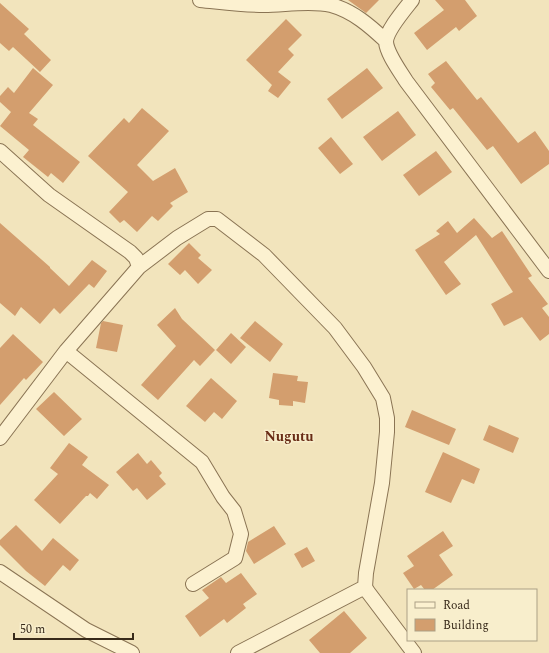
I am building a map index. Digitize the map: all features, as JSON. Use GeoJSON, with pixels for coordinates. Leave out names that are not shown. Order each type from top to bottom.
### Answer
{"type":"FeatureCollection","features":[{"type":"Feature","properties":{"kind":"street"},"geometry":{"type":"LineString","coordinates":[[200,0],[239,4],[300,3],[330,5],[363,20],[386,41],[389,52],[406,81],[548,268]]}},
{"type":"Feature","properties":{"kind":"street"},"geometry":{"type":"LineString","coordinates":[[386,41],[392,26],[412,0]]}},
{"type":"Feature","properties":{"kind":"street"},"geometry":{"type":"LineString","coordinates":[[0,151],[49,195],[130,252],[136,258],[139,267]]}},
{"type":"Feature","properties":{"kind":"street"},"geometry":{"type":"LineString","coordinates":[[0,438],[66,351],[139,267],[177,238],[208,219],[217,219],[264,255],[335,328],[364,367],[383,398],[387,418],[387,432],[382,483],[366,573],[366,587],[372,598],[414,653]]}},
{"type":"Feature","properties":{"kind":"street"},"geometry":{"type":"LineString","coordinates":[[66,351],[202,462],[223,498],[234,511],[241,534],[235,558],[193,584]]}},
{"type":"Feature","properties":{"kind":"street"},"geometry":{"type":"LineString","coordinates":[[0,572],[86,630],[132,653]]}},
{"type":"Feature","properties":{"kind":"street"},"geometry":{"type":"LineString","coordinates":[[238,653],[366,587]]}},
{"type":"Feature","properties":{"kind":"building"},"geometry":{"type":"Polygon","coordinates":[[[348,0],[379,0],[366,13],[348,0]]]}},
{"type":"Feature","properties":{"kind":"building"},"geometry":{"type":"Polygon","coordinates":[[[435,0],[465,0],[477,16],[459,31],[456,27],[427,50],[414,33],[444,10],[435,0]]]}},
{"type":"Feature","properties":{"kind":"building"},"geometry":{"type":"Polygon","coordinates":[[[0,3],[29,29],[24,34],[51,60],[40,72],[13,47],[9,51],[0,43],[0,3]]]}},
{"type":"Feature","properties":{"kind":"building"},"geometry":{"type":"Polygon","coordinates":[[[286,19],[302,35],[288,49],[294,55],[278,72],[291,82],[278,98],[268,91],[272,85],[246,60],[286,19]]]}},
{"type":"Feature","properties":{"kind":"building"},"geometry":{"type":"Polygon","coordinates":[[[446,61],[477,100],[481,97],[518,143],[535,131],[549,151],[549,164],[521,184],[493,146],[487,150],[453,108],[450,110],[431,87],[435,83],[428,74],[446,61]]]}},
{"type":"Feature","properties":{"kind":"building"},"geometry":{"type":"Polygon","coordinates":[[[33,68],[53,85],[29,113],[38,119],[33,125],[80,162],[63,183],[51,173],[48,177],[23,157],[29,150],[0,126],[11,112],[0,102],[0,96],[8,87],[14,93],[33,68]]]}},
{"type":"Feature","properties":{"kind":"building"},"geometry":{"type":"Polygon","coordinates":[[[367,68],[383,88],[342,119],[327,99],[367,68]]]}},
{"type":"Feature","properties":{"kind":"building"},"geometry":{"type":"Polygon","coordinates":[[[142,108],[169,131],[137,165],[153,181],[175,168],[188,192],[170,203],[173,206],[158,221],[152,216],[137,232],[124,220],[120,223],[109,212],[128,192],[88,156],[124,118],[129,123],[142,108]]]}},
{"type":"Feature","properties":{"kind":"building"},"geometry":{"type":"Polygon","coordinates":[[[398,111],[416,135],[382,161],[363,137],[398,111]]]}},
{"type":"Feature","properties":{"kind":"building"},"geometry":{"type":"Polygon","coordinates":[[[331,137],[353,164],[340,174],[318,148],[331,137]]]}},
{"type":"Feature","properties":{"kind":"building"},"geometry":{"type":"Polygon","coordinates":[[[436,151],[452,172],[419,196],[403,175],[436,151]]]}},
{"type":"Feature","properties":{"kind":"building"},"geometry":{"type":"Polygon","coordinates":[[[474,218],[492,238],[502,231],[532,276],[528,278],[548,304],[542,308],[549,317],[549,334],[540,341],[522,317],[504,326],[491,304],[513,292],[476,235],[444,262],[461,284],[446,295],[415,250],[440,234],[436,231],[448,221],[457,233],[474,218]]]}},
{"type":"Feature","properties":{"kind":"building"},"geometry":{"type":"Polygon","coordinates":[[[0,223],[50,267],[69,286],[92,260],[107,271],[94,288],[89,284],[60,314],[54,308],[40,324],[21,307],[15,316],[0,303],[0,223]]]}},
{"type":"Feature","properties":{"kind":"building"},"geometry":{"type":"Polygon","coordinates":[[[189,243],[201,255],[198,258],[212,270],[198,284],[185,270],[180,275],[168,264],[189,243]]]}},
{"type":"Feature","properties":{"kind":"building"},"geometry":{"type":"Polygon","coordinates":[[[175,308],[182,319],[215,350],[200,366],[194,360],[158,400],[141,385],[176,346],[157,325],[175,308]]]}},
{"type":"Feature","properties":{"kind":"building"},"geometry":{"type":"Polygon","coordinates":[[[103,321],[123,325],[117,352],[96,348],[101,323],[103,321]]]}},
{"type":"Feature","properties":{"kind":"building"},"geometry":{"type":"Polygon","coordinates":[[[255,321],[283,344],[270,362],[240,338],[255,321]]]}},
{"type":"Feature","properties":{"kind":"building"},"geometry":{"type":"Polygon","coordinates":[[[231,333],[246,347],[231,364],[216,350],[231,333]]]}},
{"type":"Feature","properties":{"kind":"building"},"geometry":{"type":"Polygon","coordinates":[[[13,334],[43,362],[26,380],[24,378],[0,405],[0,348],[13,334]]]}},
{"type":"Feature","properties":{"kind":"building"},"geometry":{"type":"Polygon","coordinates":[[[273,373],[298,376],[297,381],[308,382],[305,403],[293,401],[293,406],[279,405],[279,400],[269,398],[273,373]]]}},
{"type":"Feature","properties":{"kind":"building"},"geometry":{"type":"Polygon","coordinates":[[[211,378],[237,401],[222,419],[214,412],[205,422],[186,406],[211,378]]]}},
{"type":"Feature","properties":{"kind":"building"},"geometry":{"type":"Polygon","coordinates":[[[54,392],[82,419],[64,436],[36,409],[54,392]]]}},
{"type":"Feature","properties":{"kind":"building"},"geometry":{"type":"Polygon","coordinates":[[[412,410],[456,429],[449,445],[405,427],[412,410]]]}},
{"type":"Feature","properties":{"kind":"building"},"geometry":{"type":"Polygon","coordinates":[[[489,425],[519,438],[513,453],[483,440],[489,425]]]}},
{"type":"Feature","properties":{"kind":"building"},"geometry":{"type":"Polygon","coordinates":[[[69,443],[88,457],[82,465],[109,485],[97,499],[90,493],[86,496],[60,524],[34,500],[58,474],[50,468],[69,443]]]}},
{"type":"Feature","properties":{"kind":"building"},"geometry":{"type":"Polygon","coordinates":[[[443,452],[480,469],[474,484],[462,479],[451,503],[425,492],[443,452]]]}},
{"type":"Feature","properties":{"kind":"building"},"geometry":{"type":"Polygon","coordinates":[[[138,453],[147,464],[151,460],[162,473],[159,476],[166,484],[147,500],[137,488],[133,491],[116,472],[138,453]]]}},
{"type":"Feature","properties":{"kind":"building"},"geometry":{"type":"Polygon","coordinates":[[[16,525],[42,551],[53,538],[79,560],[70,571],[63,565],[45,586],[26,571],[0,545],[0,540],[16,525]]]}},
{"type":"Feature","properties":{"kind":"building"},"geometry":{"type":"Polygon","coordinates":[[[274,526],[286,544],[254,564],[246,551],[248,542],[274,526]]]}},
{"type":"Feature","properties":{"kind":"building"},"geometry":{"type":"Polygon","coordinates":[[[443,531],[453,546],[439,555],[453,575],[433,589],[424,589],[421,585],[414,589],[403,573],[414,566],[407,556],[443,531]]]}},
{"type":"Feature","properties":{"kind":"building"},"geometry":{"type":"Polygon","coordinates":[[[307,547],[315,561],[302,568],[294,554],[307,547]]]}},
{"type":"Feature","properties":{"kind":"building"},"geometry":{"type":"Polygon","coordinates":[[[241,573],[257,594],[243,604],[246,608],[227,623],[224,619],[200,637],[185,616],[209,598],[202,590],[221,577],[226,583],[241,573]]]}},
{"type":"Feature","properties":{"kind":"building"},"geometry":{"type":"Polygon","coordinates":[[[344,611],[367,638],[350,653],[320,653],[309,640],[344,611]]]}},
{"type":"Feature","properties":{"kind":"district","name":"Nugutu"},"geometry":{"type":"Point","coordinates":[289,436]}}]}
